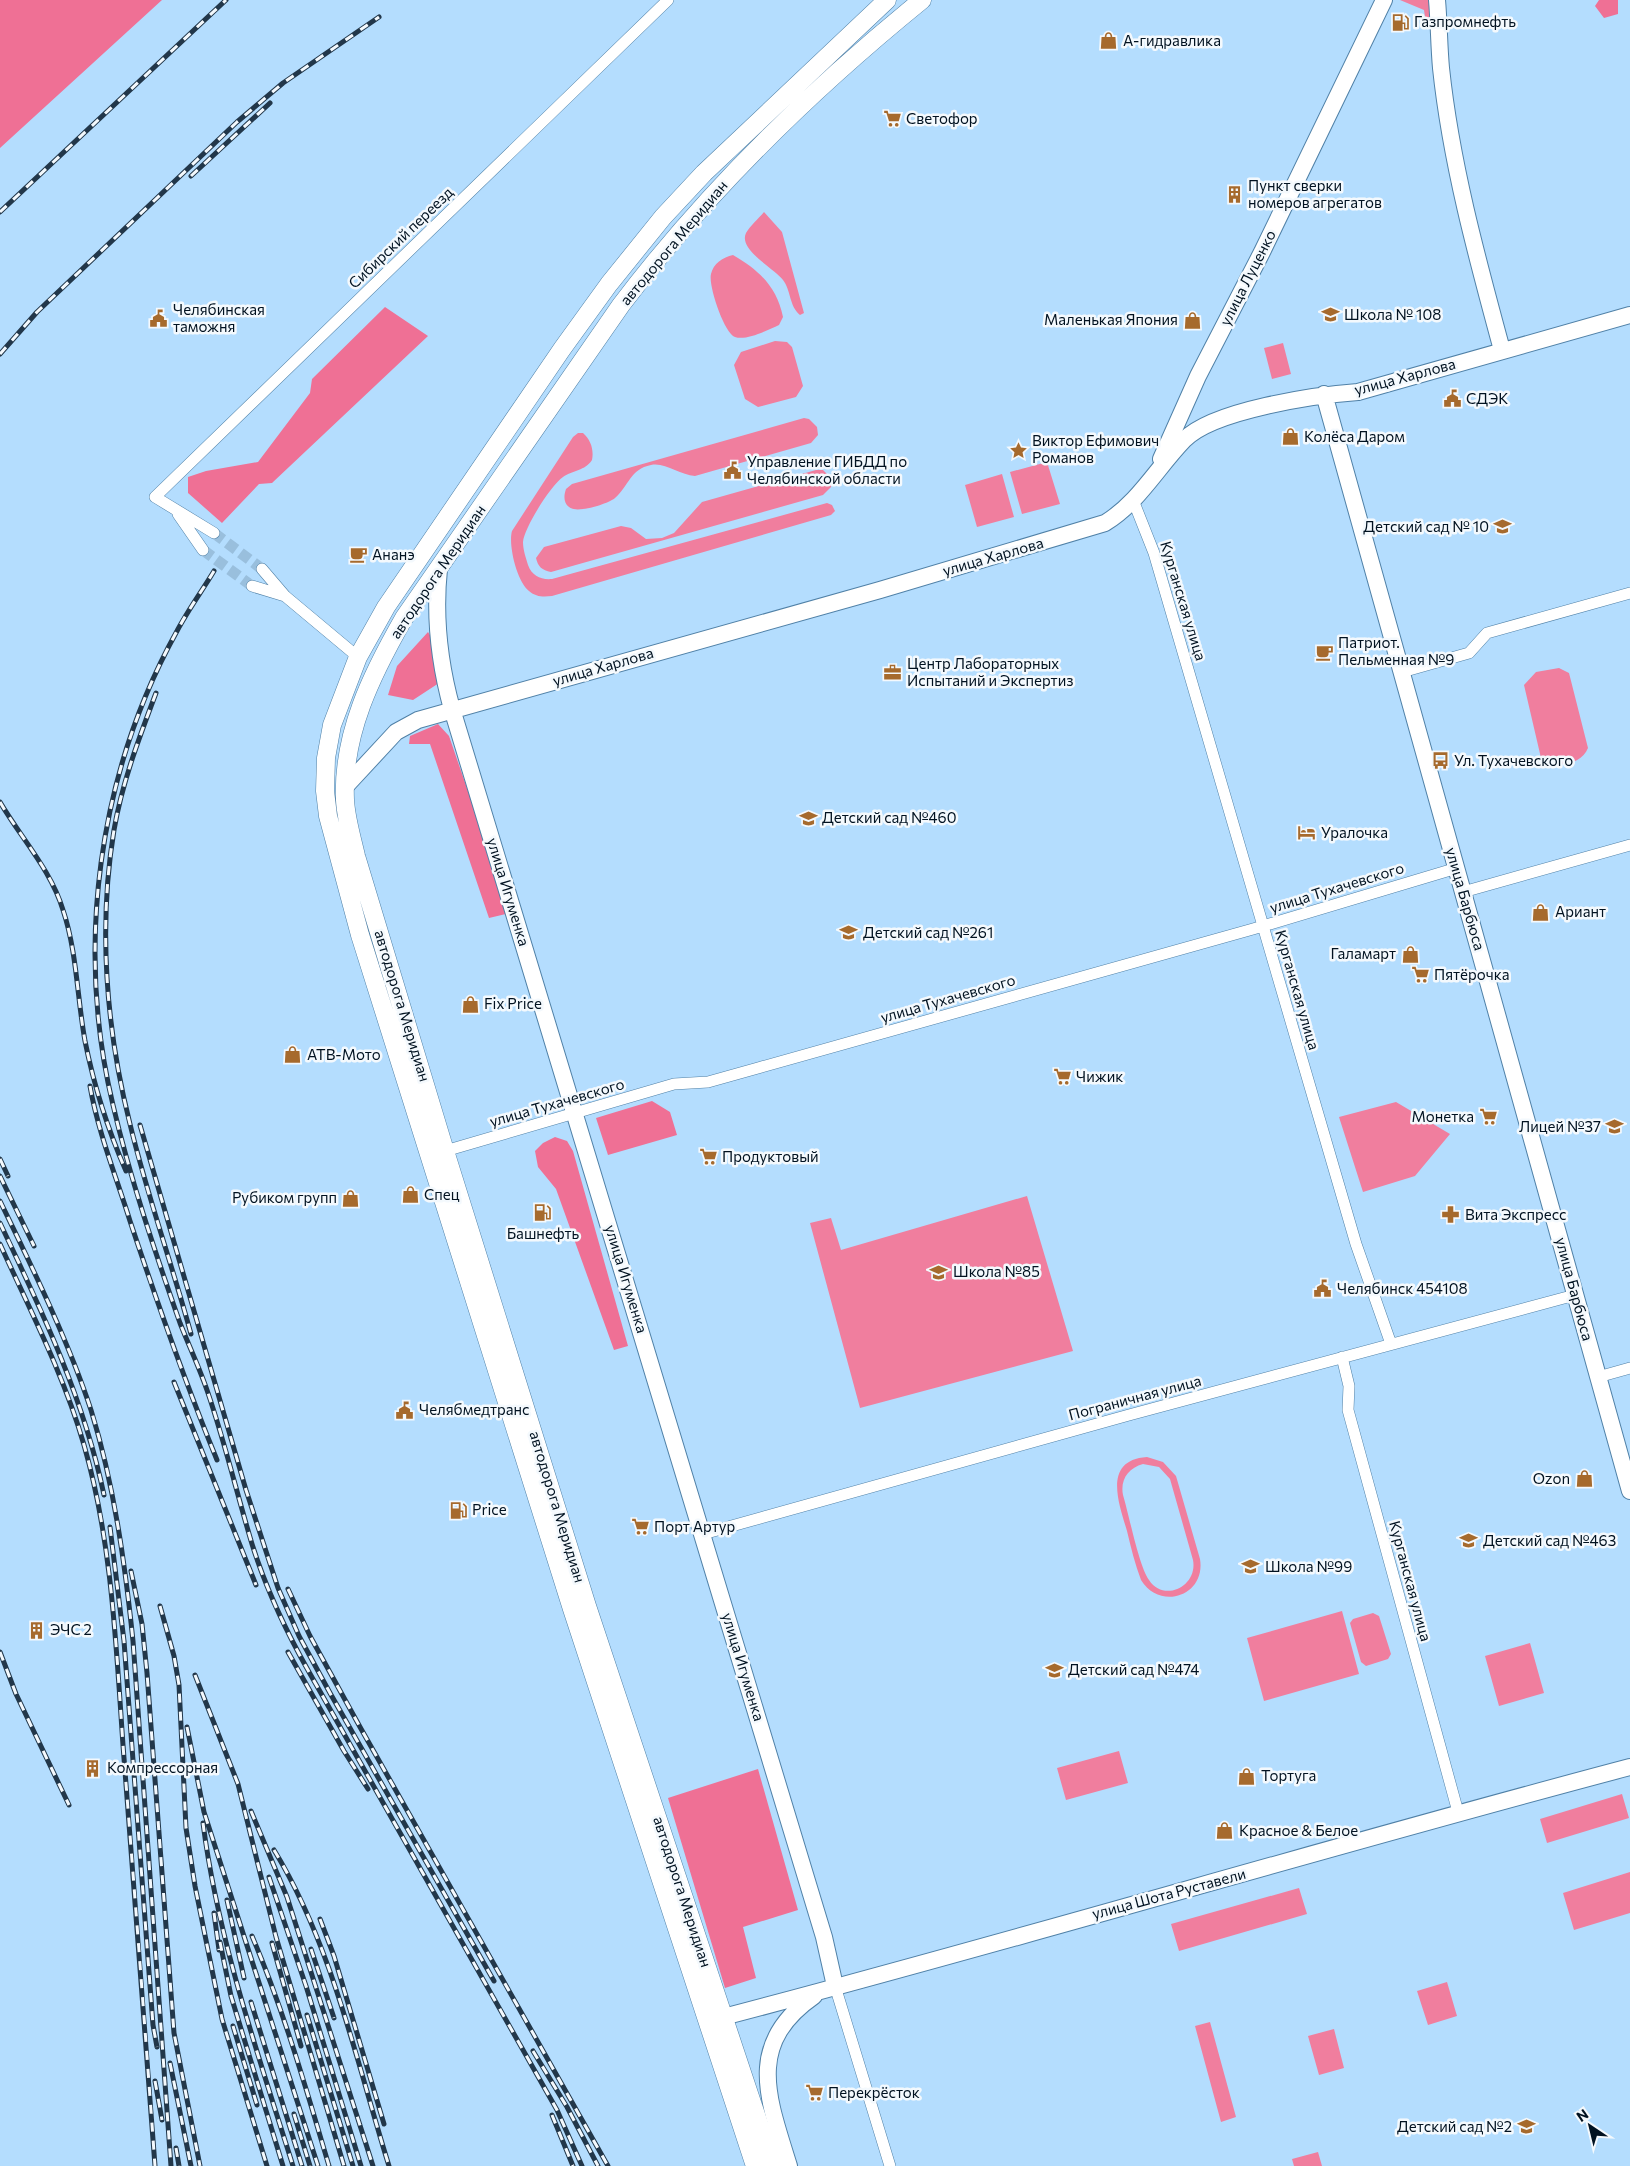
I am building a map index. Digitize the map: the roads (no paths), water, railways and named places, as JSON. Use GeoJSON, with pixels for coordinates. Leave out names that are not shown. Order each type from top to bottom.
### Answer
{"type":"FeatureCollection","features":[{"type":"Feature","properties":{"kind":"main road","name":"автодорога Меридиан"},"geometry":{"type":"LineString","coordinates":[[773,2166],[716,2019],[556,1558],[360,935],[332,839],[325,790],[326,758],[332,725],[358,657],[386,607],[562,349],[609,284],[663,216],[750,128],[887,0]]}},
{"type":"Feature","properties":{"kind":"main road","name":"автодорога Меридиан"},"geometry":{"type":"LineString","coordinates":[[755,2166],[716,2019],[445,1151],[356,856],[348,817],[345,787],[347,758],[358,714],[376,667],[404,618],[621,305],[653,264],[767,136],[842,66],[922,0]]}},
{"type":"Feature","properties":{"kind":"street","name":"Сибирский переезд"},"geometry":{"type":"LineString","coordinates":[[175,510],[155,497],[668,0]]}},
{"type":"Feature","properties":{"kind":"street","name":"улица Луценко"},"geometry":{"type":"LineString","coordinates":[[1154,477],[1186,404],[1384,0]]}},
{"type":"Feature","properties":{"kind":"street"},"geometry":{"type":"LineString","coordinates":[[1438,0],[1441,68],[1454,149],[1474,241],[1502,350]]}},
{"type":"Feature","properties":{"kind":"street","name":"улица Харлова"},"geometry":{"type":"LineString","coordinates":[[345,787],[396,732],[418,720],[871,593],[1105,523],[1118,515],[1133,500],[1184,440],[1200,426],[1222,418],[1324,394],[1358,392],[1630,315]]}},
{"type":"Feature","properties":{"kind":"street","name":"улица Барбюса"},"geometry":{"type":"LineString","coordinates":[[1324,394],[1630,1491]]}},
{"type":"Feature","properties":{"kind":"street"},"geometry":{"type":"LineString","coordinates":[[1186,404],[1189,415],[1200,426]]}},
{"type":"Feature","properties":{"kind":"street","name":"Курганская улица"},"geometry":{"type":"LineString","coordinates":[[1133,500],[1154,553],[1356,1244],[1390,1344]]}},
{"type":"Feature","properties":{"kind":"street"},"geometry":{"type":"LineString","coordinates":[[175,510],[214,533]]}},
{"type":"Feature","properties":{"kind":"street"},"geometry":{"type":"LineString","coordinates":[[175,510],[203,550]]}},
{"type":"Feature","properties":{"kind":"street"},"geometry":{"type":"LineString","coordinates":[[262,569],[285,596],[358,657]]}},
{"type":"Feature","properties":{"kind":"street","name":"улица Игуменка"},"geometry":{"type":"LineString","coordinates":[[438,569],[437,634],[452,709],[824,1937],[829,1988]]}},
{"type":"Feature","properties":{"kind":"street"},"geometry":{"type":"LineString","coordinates":[[252,586],[285,596]]}},
{"type":"Feature","properties":{"kind":"street"},"geometry":{"type":"LineString","coordinates":[[1402,672],[1469,653],[1487,633],[1630,593]]}},
{"type":"Feature","properties":{"kind":"street"},"geometry":{"type":"LineString","coordinates":[[1463,892],[1630,845]]}},
{"type":"Feature","properties":{"kind":"street","name":"улица Тухачевского"},"geometry":{"type":"LineString","coordinates":[[445,1151],[674,1084],[708,1082],[1263,926],[1457,868]]}},
{"type":"Feature","properties":{"kind":"street","name":"Пограничная улица"},"geometry":{"type":"LineString","coordinates":[[703,1534],[1342,1357],[1575,1295]]}},
{"type":"Feature","properties":{"kind":"street","name":"Курганская улица"},"geometry":{"type":"LineString","coordinates":[[1342,1357],[1349,1386],[1348,1410],[1458,1812]]}},
{"type":"Feature","properties":{"kind":"street"},"geometry":{"type":"LineString","coordinates":[[1598,1377],[1630,1368]]}},
{"type":"Feature","properties":{"kind":"street","name":"улица Шота Руставели"},"geometry":{"type":"LineString","coordinates":[[716,2019],[1458,1812],[1630,1767]]}},
{"type":"Feature","properties":{"kind":"street"},"geometry":{"type":"LineString","coordinates":[[789,2166],[767,2085],[767,2066],[772,2044],[784,2023],[801,2005],[829,1988],[890,2166]]}},
{"type":"Feature","properties":{"kind":"tunnel"},"geometry":{"type":"LineString","coordinates":[[214,533],[262,569]]}},
{"type":"Feature","properties":{"kind":"tunnel"},"geometry":{"type":"LineString","coordinates":[[203,550],[252,586]]}},
{"type":"Feature","properties":{"kind":"railway"},"geometry":{"type":"LineString","coordinates":[[0,212],[226,0]]}},
{"type":"Feature","properties":{"kind":"railway"},"geometry":{"type":"LineString","coordinates":[[0,354],[37,312],[237,122],[283,83],[379,17]]}},
{"type":"Feature","properties":{"kind":"railway"},"geometry":{"type":"LineString","coordinates":[[191,176],[270,103]]}},
{"type":"Feature","properties":{"kind":"railway"},"geometry":{"type":"LineString","coordinates":[[214,571],[181,623],[150,686],[128,743],[112,802],[101,862],[96,923],[96,984],[102,1045],[113,1105],[127,1160],[152,1242],[180,1323],[208,1393],[252,1544],[277,1610],[309,1672],[557,2110],[582,2166]]}},
{"type":"Feature","properties":{"kind":"railway"},"geometry":{"type":"LineString","coordinates":[[156,693],[137,744],[117,812],[106,904],[107,978],[115,1052],[130,1124],[191,1334]]}},
{"type":"Feature","properties":{"kind":"railway"},"geometry":{"type":"LineString","coordinates":[[0,802],[43,868],[58,895],[68,926],[82,1024],[93,1075],[102,1108],[126,1171]]}},
{"type":"Feature","properties":{"kind":"railway"},"geometry":{"type":"LineString","coordinates":[[90,1086],[102,1137],[140,1251],[217,1460]]}},
{"type":"Feature","properties":{"kind":"railway"},"geometry":{"type":"LineString","coordinates":[[140,1125],[246,1490],[278,1588],[299,1636],[330,1693],[494,1981]]}},
{"type":"Feature","properties":{"kind":"railway"},"geometry":{"type":"LineString","coordinates":[[0,1159],[8,1176]]}},
{"type":"Feature","properties":{"kind":"railway"},"geometry":{"type":"LineString","coordinates":[[0,1176],[34,1246]]}},
{"type":"Feature","properties":{"kind":"railway"},"geometry":{"type":"LineString","coordinates":[[0,1201],[49,1304],[82,1384],[99,1438],[118,1524],[133,1641],[171,2166]]}},
{"type":"Feature","properties":{"kind":"railway"},"geometry":{"type":"LineString","coordinates":[[0,1223],[60,1356],[85,1424],[96,1459],[104,1495]]}},
{"type":"Feature","properties":{"kind":"railway"},"geometry":{"type":"LineString","coordinates":[[0,1244],[67,1393],[84,1445],[101,1519],[115,1632],[155,2166]]}},
{"type":"Feature","properties":{"kind":"railway"},"geometry":{"type":"LineString","coordinates":[[174,1382],[256,1585]]}},
{"type":"Feature","properties":{"kind":"railway"},"geometry":{"type":"LineString","coordinates":[[110,1527],[124,1641],[153,2025],[157,2047]]}},
{"type":"Feature","properties":{"kind":"railway"},"geometry":{"type":"LineString","coordinates":[[131,1571],[142,1624],[147,1673],[174,2033],[200,2166]]}},
{"type":"Feature","properties":{"kind":"railway"},"geometry":{"type":"LineString","coordinates":[[288,1589],[310,1636],[360,1727],[608,2166]]}},
{"type":"Feature","properties":{"kind":"railway"},"geometry":{"type":"LineString","coordinates":[[160,1606],[174,1656],[179,1685],[186,1828],[195,1886],[222,2019],[267,2166]]}},
{"type":"Feature","properties":{"kind":"railway"},"geometry":{"type":"LineString","coordinates":[[0,1652],[16,1694],[69,1805]]}},
{"type":"Feature","properties":{"kind":"railway"},"geometry":{"type":"LineString","coordinates":[[288,1652],[344,1751],[368,1789]]}},
{"type":"Feature","properties":{"kind":"railway"},"geometry":{"type":"LineString","coordinates":[[195,1675],[238,1784],[276,1937],[344,2166]]}},
{"type":"Feature","properties":{"kind":"railway"},"geometry":{"type":"LineString","coordinates":[[187,1727],[204,1812],[318,2166]]}},
{"type":"Feature","properties":{"kind":"railway"},"geometry":{"type":"LineString","coordinates":[[251,1811],[287,1897],[373,2166]]}},
{"type":"Feature","properties":{"kind":"railway"},"geometry":{"type":"LineString","coordinates":[[203,1823],[218,1910],[229,1953],[253,2039],[293,2166]]}},
{"type":"Feature","properties":{"kind":"railway"},"geometry":{"type":"LineString","coordinates":[[274,1850],[312,1925],[327,1964],[341,2004],[389,2166]]}},
{"type":"Feature","properties":{"kind":"railway"},"geometry":{"type":"LineString","coordinates":[[269,1877],[306,1986],[361,2166]]}},
{"type":"Feature","properties":{"kind":"railway"},"geometry":{"type":"LineString","coordinates":[[227,1900],[244,1978]]}},
{"type":"Feature","properties":{"kind":"railway"},"geometry":{"type":"LineString","coordinates":[[214,1913],[219,1950]]}},
{"type":"Feature","properties":{"kind":"railway"},"geometry":{"type":"LineString","coordinates":[[320,1919],[334,1956],[384,2124]]}},
{"type":"Feature","properties":{"kind":"railway"},"geometry":{"type":"LineString","coordinates":[[252,1936],[284,2021],[329,2166]]}},
{"type":"Feature","properties":{"kind":"railway"},"geometry":{"type":"LineString","coordinates":[[220,1942],[231,1996],[283,2166]]}},
{"type":"Feature","properties":{"kind":"railway"},"geometry":{"type":"LineString","coordinates":[[272,1943],[301,2046]]}},
{"type":"Feature","properties":{"kind":"railway"},"geometry":{"type":"LineString","coordinates":[[311,1949],[334,2018]]}},
{"type":"Feature","properties":{"kind":"railway"},"geometry":{"type":"LineString","coordinates":[[251,2002],[302,2166]]}},
{"type":"Feature","properties":{"kind":"railway"},"geometry":{"type":"LineString","coordinates":[[307,2015],[353,2166]]}},
{"type":"Feature","properties":{"kind":"railway"},"geometry":{"type":"LineString","coordinates":[[233,2026],[257,2105]]}},
{"type":"Feature","properties":{"kind":"railway"},"geometry":{"type":"LineString","coordinates":[[533,2051],[567,2107],[598,2166]]}},
{"type":"Feature","properties":{"kind":"railway"},"geometry":{"type":"LineString","coordinates":[[170,2063],[191,2166]]}},
{"type":"Feature","properties":{"kind":"railway"},"geometry":{"type":"LineString","coordinates":[[155,2081],[162,2120]]}},
{"type":"Feature","properties":{"kind":"railway"},"geometry":{"type":"LineString","coordinates":[[294,2114],[310,2166]]}},
{"type":"Feature","properties":{"kind":"railway"},"geometry":{"type":"LineString","coordinates":[[552,2115],[573,2166]]}},
{"type":"Feature","properties":{"kind":"railway"},"geometry":{"type":"LineString","coordinates":[[176,2148],[179,2166]]}},
{"type":"Feature","properties":{"kind":"place","name":"Газпромнефть"},"geometry":{"type":"Point","coordinates":[1400,22]}},
{"type":"Feature","properties":{"kind":"place","name":"А-гидравлика"},"geometry":{"type":"Point","coordinates":[1109,41]}},
{"type":"Feature","properties":{"kind":"place","name":"Светофор"},"geometry":{"type":"Point","coordinates":[892,119]}},
{"type":"Feature","properties":{"kind":"place","name":"Пункт сверки номеров агрегатов"},"geometry":{"type":"Point","coordinates":[1234,195]}},
{"type":"Feature","properties":{"kind":"place","name":"Школа № 108"},"geometry":{"type":"Point","coordinates":[1330,315]}},
{"type":"Feature","properties":{"kind":"place","name":"Челябинская таможня"},"geometry":{"type":"Point","coordinates":[159,319]}},
{"type":"Feature","properties":{"kind":"place","name":"Маленькая Япония"},"geometry":{"type":"Point","coordinates":[1192,320]}},
{"type":"Feature","properties":{"kind":"place","name":"СДЭК"},"geometry":{"type":"Point","coordinates":[1452,399]}},
{"type":"Feature","properties":{"kind":"place","name":"Колёса Даром"},"geometry":{"type":"Point","coordinates":[1290,437]}},
{"type":"Feature","properties":{"kind":"place","name":"Виктор Ефимович Романов"},"geometry":{"type":"Point","coordinates":[1018,450]}},
{"type":"Feature","properties":{"kind":"place","name":"Управление ГИБДД по Челябинской области"},"geometry":{"type":"Point","coordinates":[733,471]}},
{"type":"Feature","properties":{"kind":"place","name":"Детский сад № 10"},"geometry":{"type":"Point","coordinates":[1503,527]}},
{"type":"Feature","properties":{"kind":"place","name":"Ананэ"},"geometry":{"type":"Point","coordinates":[358,555]}},
{"type":"Feature","properties":{"kind":"place","name":"Патриот. Пельменная №9"},"geometry":{"type":"Point","coordinates":[1324,652]}},
{"type":"Feature","properties":{"kind":"place","name":"Центр Лабораторных Испытаний и Экспертиз"},"geometry":{"type":"Point","coordinates":[893,673]}},
{"type":"Feature","properties":{"kind":"place","name":"Ул. Тухачевского"},"geometry":{"type":"Point","coordinates":[1440,761]}},
{"type":"Feature","properties":{"kind":"place","name":"Детский сад №460"},"geometry":{"type":"Point","coordinates":[808,818]}},
{"type":"Feature","properties":{"kind":"place","name":"Уралочка"},"geometry":{"type":"Point","coordinates":[1307,833]}},
{"type":"Feature","properties":{"kind":"place","name":"Ариант"},"geometry":{"type":"Point","coordinates":[1541,912]}},
{"type":"Feature","properties":{"kind":"place","name":"Детский сад №261"},"geometry":{"type":"Point","coordinates":[849,933]}},
{"type":"Feature","properties":{"kind":"place","name":"Галамарт"},"geometry":{"type":"Point","coordinates":[1410,954]}},
{"type":"Feature","properties":{"kind":"place","name":"Пятёрочка"},"geometry":{"type":"Point","coordinates":[1420,975]}},
{"type":"Feature","properties":{"kind":"place","name":"Fix Price"},"geometry":{"type":"Point","coordinates":[470,1004]}},
{"type":"Feature","properties":{"kind":"place","name":"АТВ-Мото"},"geometry":{"type":"Point","coordinates":[293,1055]}},
{"type":"Feature","properties":{"kind":"place","name":"Чижик"},"geometry":{"type":"Point","coordinates":[1062,1077]}},
{"type":"Feature","properties":{"kind":"place","name":"Монетка"},"geometry":{"type":"Point","coordinates":[1488,1117]}},
{"type":"Feature","properties":{"kind":"place","name":"Лицей №37"},"geometry":{"type":"Point","coordinates":[1615,1127]}},
{"type":"Feature","properties":{"kind":"place","name":"Продуктовый"},"geometry":{"type":"Point","coordinates":[708,1157]}},
{"type":"Feature","properties":{"kind":"place","name":"Спец"},"geometry":{"type":"Point","coordinates":[410,1195]}},
{"type":"Feature","properties":{"kind":"place","name":"Рубиком групп"},"geometry":{"type":"Point","coordinates":[351,1198]}},
{"type":"Feature","properties":{"kind":"place","name":"Башнефть"},"geometry":{"type":"Point","coordinates":[543,1213]}},
{"type":"Feature","properties":{"kind":"place","name":"Вита Экспресс"},"geometry":{"type":"Point","coordinates":[1451,1215]}},
{"type":"Feature","properties":{"kind":"place","name":"Школа №85"},"geometry":{"type":"Point","coordinates":[939,1272]}},
{"type":"Feature","properties":{"kind":"place","name":"Челябинск 454108"},"geometry":{"type":"Point","coordinates":[1323,1289]}},
{"type":"Feature","properties":{"kind":"place","name":"Челябмедтранс"},"geometry":{"type":"Point","coordinates":[405,1410]}},
{"type":"Feature","properties":{"kind":"place","name":"Ozon"},"geometry":{"type":"Point","coordinates":[1584,1479]}},
{"type":"Feature","properties":{"kind":"place","name":"Price"},"geometry":{"type":"Point","coordinates":[458,1510]}},
{"type":"Feature","properties":{"kind":"place","name":"Порт Артур"},"geometry":{"type":"Point","coordinates":[640,1527]}},
{"type":"Feature","properties":{"kind":"place","name":"Детский сад №463"},"geometry":{"type":"Point","coordinates":[1469,1541]}},
{"type":"Feature","properties":{"kind":"place","name":"Школа №99"},"geometry":{"type":"Point","coordinates":[1251,1567]}},
{"type":"Feature","properties":{"kind":"place","name":"ЭЧС 2"},"geometry":{"type":"Point","coordinates":[36,1630]}},
{"type":"Feature","properties":{"kind":"place","name":"Детский сад №474"},"geometry":{"type":"Point","coordinates":[1054,1670]}},
{"type":"Feature","properties":{"kind":"place","name":"Компрессорная"},"geometry":{"type":"Point","coordinates":[93,1768]}},
{"type":"Feature","properties":{"kind":"place","name":"Тортуга"},"geometry":{"type":"Point","coordinates":[1247,1776]}},
{"type":"Feature","properties":{"kind":"place","name":"Красное & Белое"},"geometry":{"type":"Point","coordinates":[1225,1831]}},
{"type":"Feature","properties":{"kind":"place","name":"Перекрёсток"},"geometry":{"type":"Point","coordinates":[814,2093]}},
{"type":"Feature","properties":{"kind":"place","name":"Детский сад №2"},"geometry":{"type":"Point","coordinates":[1526,2127]}}]}
